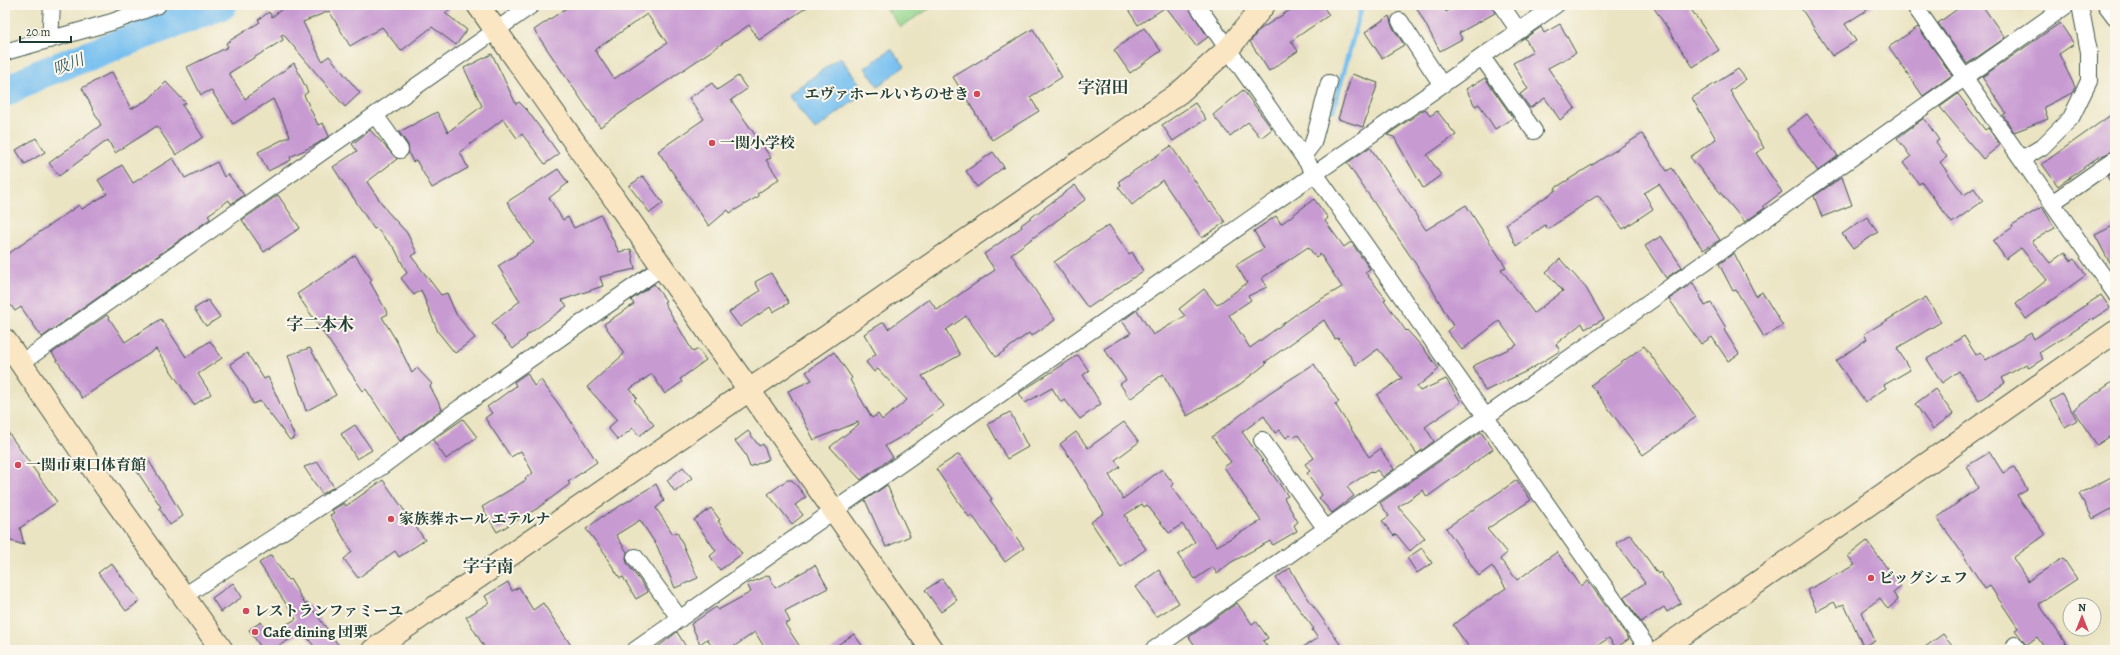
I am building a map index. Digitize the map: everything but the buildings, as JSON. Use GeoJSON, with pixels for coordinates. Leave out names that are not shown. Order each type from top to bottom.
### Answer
{"type":"FeatureCollection","features":[{"type":"Feature","properties":{"kind":"street"},"geometry":{"type":"LineString","coordinates":[[50,40],[52,5]]}},
{"type":"Feature","properties":{"kind":"street"},"geometry":{"type":"LineString","coordinates":[[5,52],[112,22],[158,5]]}},
{"type":"Feature","properties":{"kind":"street"},"geometry":{"type":"LineString","coordinates":[[478,5],[932,650]]}},
{"type":"Feature","properties":{"kind":"street"},"geometry":{"type":"LineString","coordinates":[[222,650],[10,350],[375,115],[532,5]]}},
{"type":"Feature","properties":{"kind":"street"},"geometry":{"type":"LineString","coordinates":[[1197,5],[1229,48],[1237,62],[1649,650]]}},
{"type":"Feature","properties":{"kind":"street"},"geometry":{"type":"LineString","coordinates":[[372,650],[1179,93],[1229,48],[1264,5]]}},
{"type":"Feature","properties":{"kind":"street"},"geometry":{"type":"LineString","coordinates":[[1501,5],[1519,31]]}},
{"type":"Feature","properties":{"kind":"street"},"geometry":{"type":"LineString","coordinates":[[635,650],[1556,5]]}},
{"type":"Feature","properties":{"kind":"street"},"geometry":{"type":"LineString","coordinates":[[1914,5],[1964,79],[2022,159],[2115,293]]}},
{"type":"Feature","properties":{"kind":"street"},"geometry":{"type":"LineString","coordinates":[[1153,650],[1487,417],[2066,5]]}},
{"type":"Feature","properties":{"kind":"street"},"geometry":{"type":"LineString","coordinates":[[2022,159],[2042,147],[2072,118],[2089,81],[2089,52],[2080,5]]}},
{"type":"Feature","properties":{"kind":"street"},"geometry":{"type":"LineString","coordinates":[[2106,5],[2115,17]]}},
{"type":"Feature","properties":{"kind":"street"},"geometry":{"type":"LineString","coordinates":[[1400,21],[1442,85]]}},
{"type":"Feature","properties":{"kind":"street"},"geometry":{"type":"LineString","coordinates":[[1482,57],[1534,132]]}},
{"type":"Feature","properties":{"kind":"street"},"geometry":{"type":"LineString","coordinates":[[1303,156],[1313,143],[1329,83]]}},
{"type":"Feature","properties":{"kind":"street"},"geometry":{"type":"LineString","coordinates":[[375,115],[400,150]]}},
{"type":"Feature","properties":{"kind":"street"},"geometry":{"type":"LineString","coordinates":[[2052,203],[2115,159]]}},
{"type":"Feature","properties":{"kind":"street"},"geometry":{"type":"LineString","coordinates":[[184,596],[382,467],[460,407],[662,267]]}},
{"type":"Feature","properties":{"kind":"street"},"geometry":{"type":"LineString","coordinates":[[1661,650],[2115,332]]}},
{"type":"Feature","properties":{"kind":"street"},"geometry":{"type":"LineString","coordinates":[[1262,440],[1326,529]]}},
{"type":"Feature","properties":{"kind":"street"},"geometry":{"type":"LineString","coordinates":[[635,557],[680,619]]}},
{"type":"Feature","properties":{"kind":"green space"},"geometry":{"type":"Polygon","coordinates":[[[884,5],[936,5],[900,27],[884,5]]]}},
{"type":"Feature","properties":{"kind":"water"},"geometry":{"type":"Polygon","coordinates":[[[891,49],[905,66],[878,86],[865,68],[891,49]]]}},
{"type":"Feature","properties":{"kind":"water"},"geometry":{"type":"Polygon","coordinates":[[[840,57],[866,92],[815,130],[788,95],[840,57]]]}},
{"type":"Feature","properties":{"kind":"waterway","name":"吸川"},"geometry":{"type":"LineString","coordinates":[[5,92],[40,74],[222,5]]}},
{"type":"Feature","properties":{"kind":"waterway"},"geometry":{"type":"LineString","coordinates":[[1333,110],[1362,5]]}},
{"type":"Feature","properties":{"kind":"place","name":"エヴァホールいちのせき"},"geometry":{"type":"Point","coordinates":[977,94]}},
{"type":"Feature","properties":{"kind":"place","name":"一関小学校"},"geometry":{"type":"Point","coordinates":[712,143]}},
{"type":"Feature","properties":{"kind":"place","name":"一関市東口体育館"},"geometry":{"type":"Point","coordinates":[18,465]}},
{"type":"Feature","properties":{"kind":"place","name":"家族葬ホール エテルナ"},"geometry":{"type":"Point","coordinates":[391,519]}},
{"type":"Feature","properties":{"kind":"place","name":"ビッグシェフ"},"geometry":{"type":"Point","coordinates":[1871,578]}},
{"type":"Feature","properties":{"kind":"place","name":"レストランファミーユ"},"geometry":{"type":"Point","coordinates":[246,611]}},
{"type":"Feature","properties":{"kind":"place","name":"Cafe dining 団栗"},"geometry":{"type":"Point","coordinates":[255,632]}},
{"type":"Feature","properties":{"kind":"district","name":"字沼田"},"geometry":{"type":"Point","coordinates":[1103,87]}},
{"type":"Feature","properties":{"kind":"district","name":"字二本木"},"geometry":{"type":"Point","coordinates":[320,324]}},
{"type":"Feature","properties":{"kind":"district","name":"字宇南"},"geometry":{"type":"Point","coordinates":[488,566]}}]}
